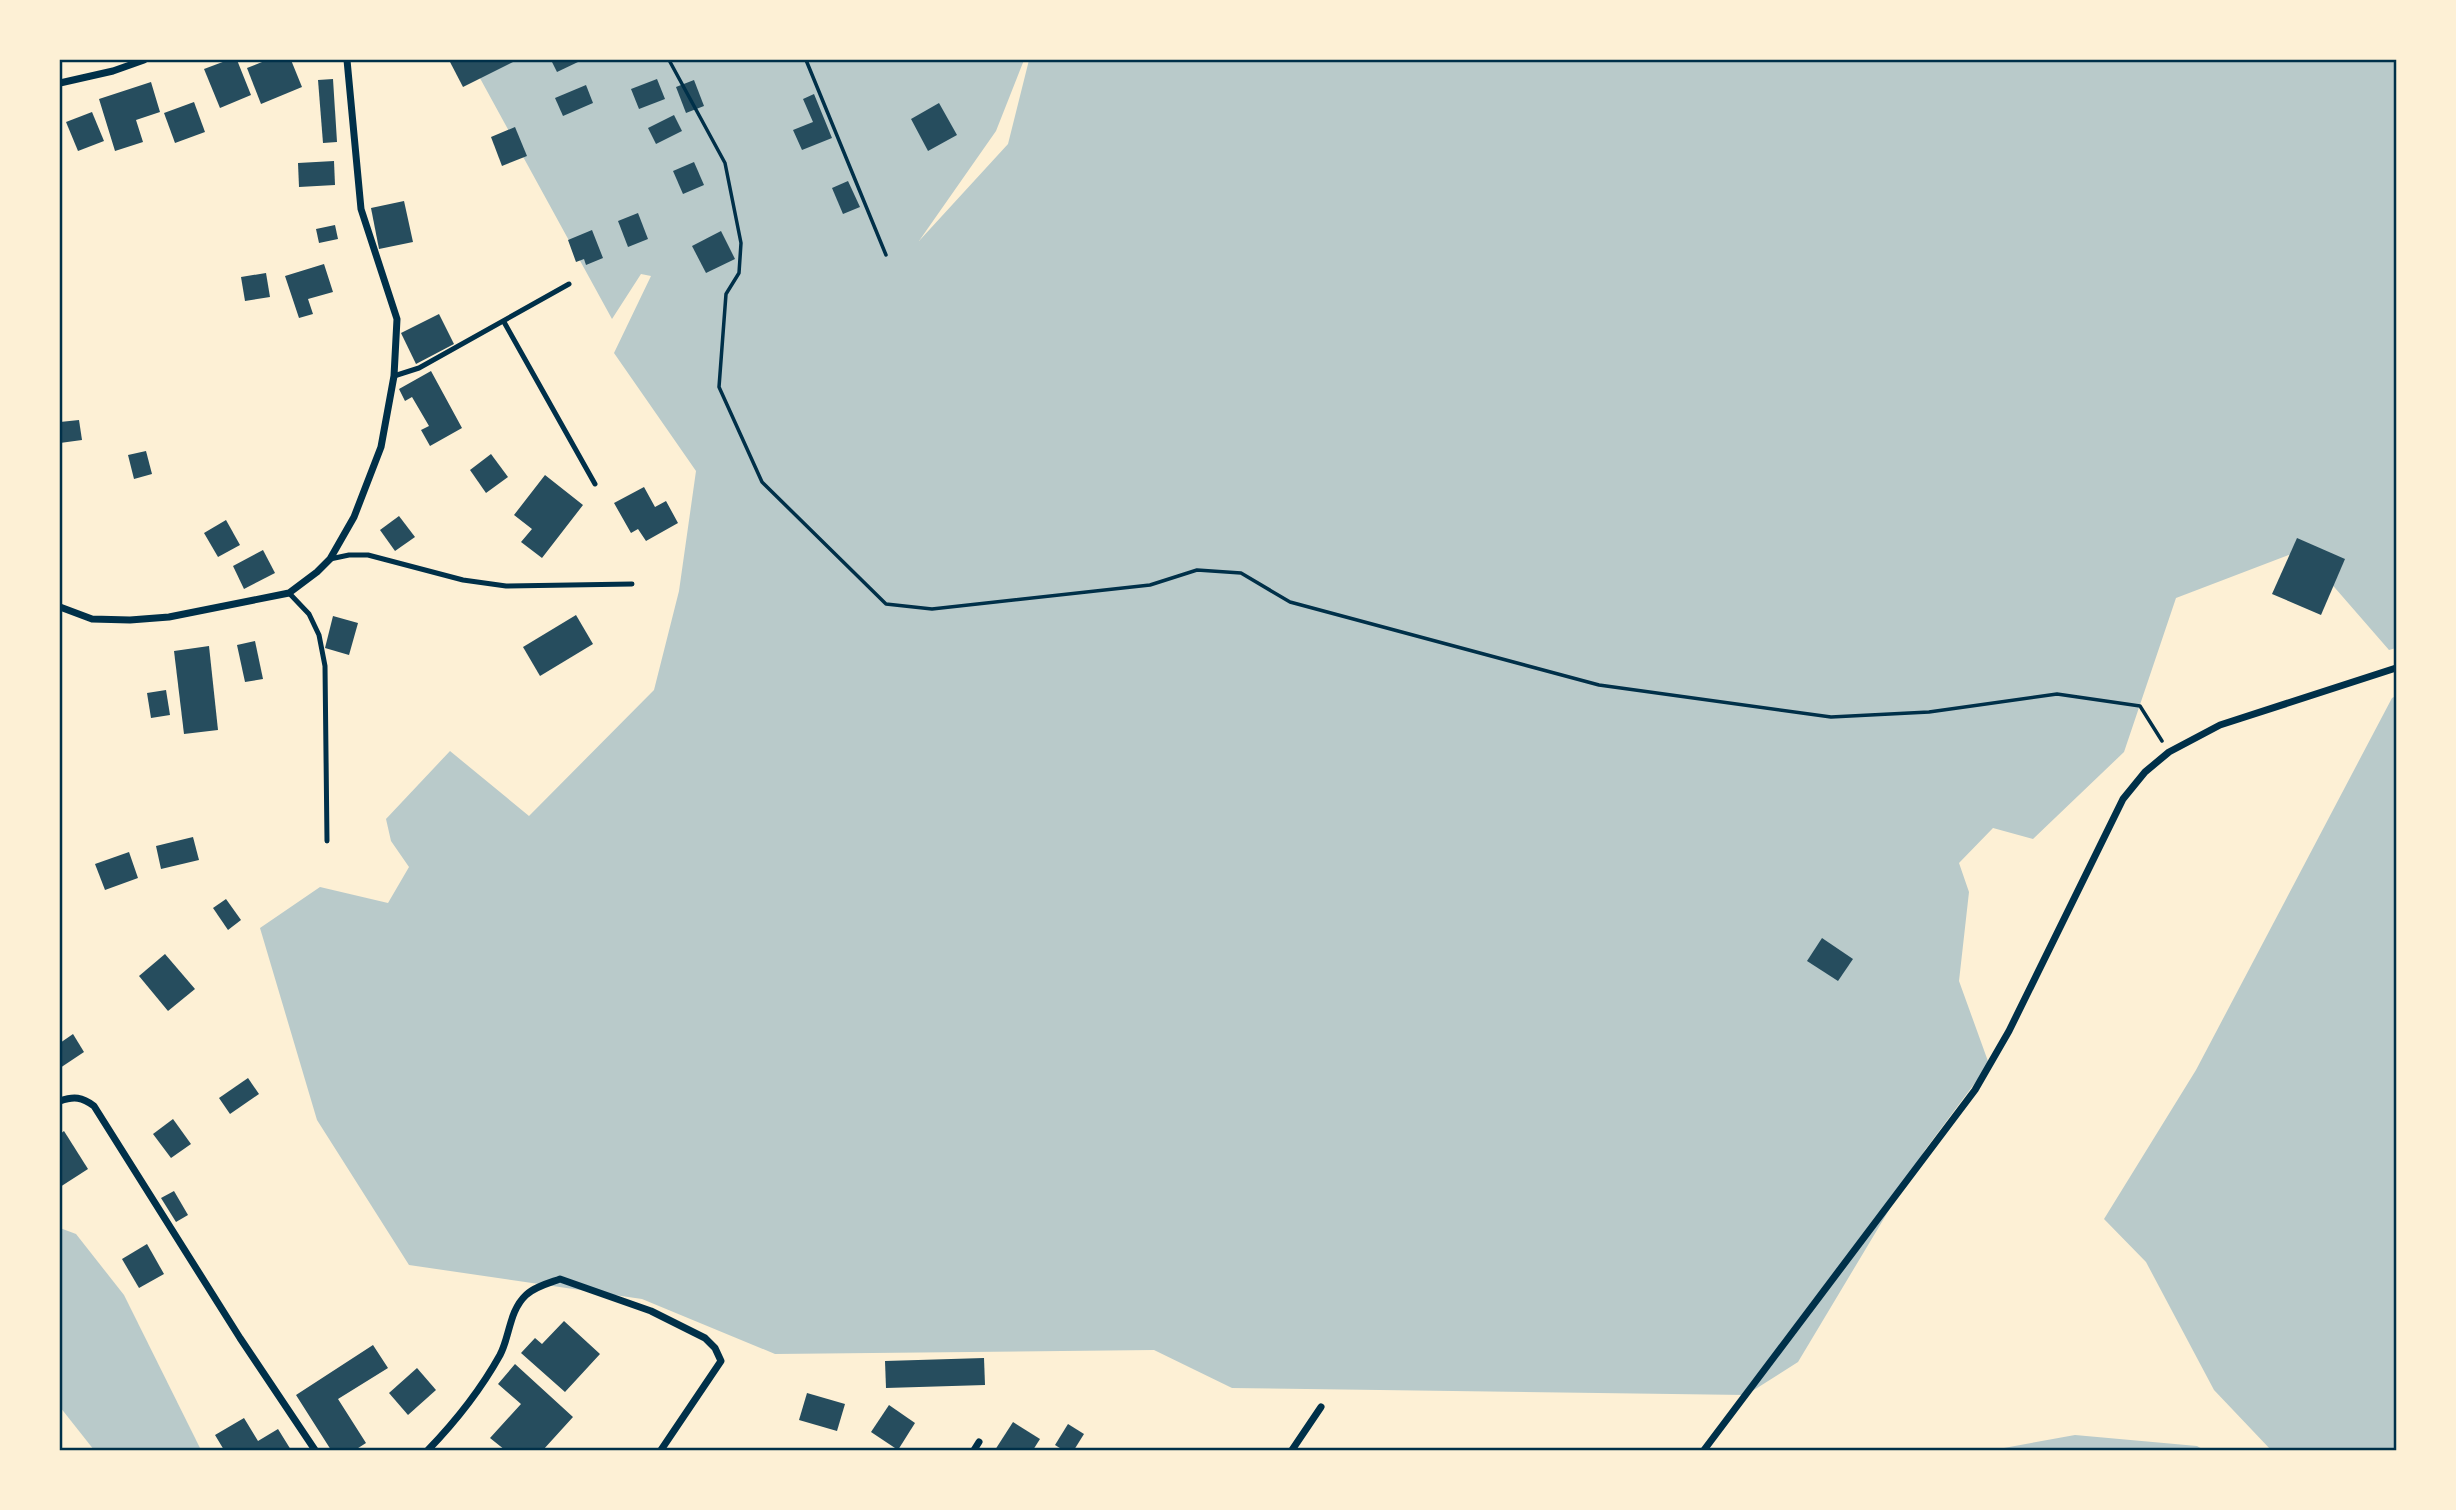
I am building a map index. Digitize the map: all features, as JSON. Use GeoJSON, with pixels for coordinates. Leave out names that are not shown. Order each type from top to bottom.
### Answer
{"type":"FeatureCollection","features":[{"type":"Feature","properties":{"kind":"street"},"geometry":{"type":"LineString","coordinates":[[60,83],[113,71],[144,60]]}},
{"type":"Feature","properties":{"kind":"street"},"geometry":{"type":"LineString","coordinates":[[60,607],[92,619],[130,620],[169,617],[289,593],[330,559],[354,517],[380,447],[394,376],[397,319],[361,209],[347,60]]}},
{"type":"Feature","properties":{"kind":"street"},"geometry":{"type":"LineString","coordinates":[[1704,1451],[1975,1090],[2009,1031],[2123,799],[2145,772],[2169,752],[2220,725],[2396,668]]}},
{"type":"Feature","properties":{"kind":"street"},"geometry":{"type":"LineString","coordinates":[[60,1101],[71,1097],[83,1098],[94,1106],[240,1338],[315,1451]]}},
{"type":"Feature","properties":{"kind":"street"},"geometry":{"type":"LineString","coordinates":[[428,1451],[461,1416],[482,1386],[502,1351],[515,1309],[526,1295],[538,1287],[560,1279],[651,1311],[705,1338],[715,1348],[722,1362],[661,1451]]}},
{"type":"Feature","properties":{"kind":"street"},"geometry":{"type":"LineString","coordinates":[[1292,1451],[1321,1407]]}},
{"type":"Feature","properties":{"kind":"street"},"geometry":{"type":"LineString","coordinates":[[974,1451],[979,1443]]}},
{"type":"Feature","properties":{"kind":"lane"},"geometry":{"type":"LineString","coordinates":[[394,376],[419,368],[569,284]]}},
{"type":"Feature","properties":{"kind":"lane"},"geometry":{"type":"LineString","coordinates":[[504,322],[595,484]]}},
{"type":"Feature","properties":{"kind":"lane"},"geometry":{"type":"LineString","coordinates":[[330,559],[368,555],[463,580],[506,586],[632,584]]}},
{"type":"Feature","properties":{"kind":"lane"},"geometry":{"type":"LineString","coordinates":[[289,593],[309,614],[319,635],[325,666],[327,841]]}},
{"type":"Feature","properties":{"kind":"path"},"geometry":{"type":"LineString","coordinates":[[669,60],[725,163],[741,243],[739,272],[726,295],[719,387],[762,481],[886,604],[932,609],[1150,585],[1197,570],[1241,573],[1290,602],[1599,685],[1830,717],[1929,712],[2057,694],[2140,706],[2169,752]]}},
{"type":"Feature","properties":{"kind":"path"},"geometry":{"type":"LineString","coordinates":[[806,60],[887,254]]}},
{"type":"Feature","properties":{"kind":"shaded area"},"geometry":{"type":"Polygon","coordinates":[[[470,60],[1024,60],[996,131],[919,241],[1008,144],[1029,60],[2396,60],[2396,648],[2389,650],[2302,550],[2176,598],[2124,752],[2033,839],[1993,828],[1959,863],[1969,892],[1959,981],[1989,1064],[1925,1150],[1798,1362],[1746,1395],[1232,1388],[1154,1350],[775,1354],[642,1299],[409,1265],[317,1120],[260,928],[320,887],[388,903],[409,867],[391,841],[386,819],[450,751],[529,816],[654,690],[679,591],[696,471],[614,353],[651,276],[641,274],[612,319],[470,60]]]}},
{"type":"Feature","properties":{"kind":"shaded area"},"geometry":{"type":"Polygon","coordinates":[[[2396,696],[2396,1450],[2271,1450],[2214,1390],[2146,1262],[2104,1219],[2196,1070],[2392,698],[2396,696]]]}},
{"type":"Feature","properties":{"kind":"shaded area"},"geometry":{"type":"Polygon","coordinates":[[[60,1228],[76,1234],[124,1295],[201,1450],[94,1450],[60,1407],[60,1228]]]}},
{"type":"Feature","properties":{"kind":"shaded area"},"geometry":{"type":"Polygon","coordinates":[[[2075,1435],[2197,1446],[2204,1450],[1993,1450],[2075,1435]]]}},
{"type":"Feature","properties":{"kind":"building"},"geometry":{"type":"Polygon","coordinates":[[[228,60],[237,60],[251,95],[220,108],[204,69],[228,60]]]}},
{"type":"Feature","properties":{"kind":"building"},"geometry":{"type":"Polygon","coordinates":[[[267,60],[291,60],[302,87],[261,104],[247,68],[267,60]]]}},
{"type":"Feature","properties":{"kind":"building"},"geometry":{"type":"Polygon","coordinates":[[[449,60],[511,60],[513,62],[463,87],[449,60]]]}},
{"type":"Feature","properties":{"kind":"building"},"geometry":{"type":"Polygon","coordinates":[[[551,60],[577,60],[578,62],[557,72],[551,60]]]}},
{"type":"Feature","properties":{"kind":"building"},"geometry":{"type":"Polygon","coordinates":[[[333,79],[337,142],[323,143],[318,80],[333,79]]]}},
{"type":"Feature","properties":{"kind":"building"},"geometry":{"type":"Polygon","coordinates":[[[657,79],[665,99],[639,109],[631,89],[657,79]]]}},
{"type":"Feature","properties":{"kind":"building"},"geometry":{"type":"Polygon","coordinates":[[[694,80],[704,106],[686,113],[676,87],[694,80]]]}},
{"type":"Feature","properties":{"kind":"building"},"geometry":{"type":"Polygon","coordinates":[[[151,82],[160,112],[136,120],[143,142],[115,151],[99,99],[151,82]]]}},
{"type":"Feature","properties":{"kind":"building"},"geometry":{"type":"Polygon","coordinates":[[[586,85],[593,103],[563,116],[555,98],[586,85]]]}},
{"type":"Feature","properties":{"kind":"building"},"geometry":{"type":"Polygon","coordinates":[[[814,94],[832,138],[802,150],[793,130],[813,122],[803,99],[814,94]]]}},
{"type":"Feature","properties":{"kind":"building"},"geometry":{"type":"Polygon","coordinates":[[[194,102],[205,132],[175,143],[164,113],[194,102]]]}},
{"type":"Feature","properties":{"kind":"building"},"geometry":{"type":"Polygon","coordinates":[[[939,103],[957,135],[928,151],[911,119],[939,103]]]}},
{"type":"Feature","properties":{"kind":"building"},"geometry":{"type":"Polygon","coordinates":[[[92,112],[104,141],[78,151],[66,122],[92,112]]]}},
{"type":"Feature","properties":{"kind":"building"},"geometry":{"type":"Polygon","coordinates":[[[674,115],[682,131],[656,144],[648,128],[674,115]]]}},
{"type":"Feature","properties":{"kind":"building"},"geometry":{"type":"Polygon","coordinates":[[[515,127],[527,156],[502,166],[491,137],[515,127]]]}},
{"type":"Feature","properties":{"kind":"building"},"geometry":{"type":"Polygon","coordinates":[[[334,161],[335,185],[299,187],[298,163],[334,161]]]}},
{"type":"Feature","properties":{"kind":"building"},"geometry":{"type":"Polygon","coordinates":[[[694,162],[704,185],[683,194],[673,171],[694,162]]]}},
{"type":"Feature","properties":{"kind":"building"},"geometry":{"type":"Polygon","coordinates":[[[848,181],[860,207],[843,214],[832,188],[848,181]]]}},
{"type":"Feature","properties":{"kind":"building"},"geometry":{"type":"Polygon","coordinates":[[[404,201],[413,242],[379,249],[371,208],[404,201]]]}},
{"type":"Feature","properties":{"kind":"building"},"geometry":{"type":"Polygon","coordinates":[[[638,213],[648,239],[628,247],[618,221],[638,213]]]}},
{"type":"Feature","properties":{"kind":"building"},"geometry":{"type":"Polygon","coordinates":[[[335,225],[338,239],[319,243],[316,229],[335,225]]]}},
{"type":"Feature","properties":{"kind":"building"},"geometry":{"type":"Polygon","coordinates":[[[592,230],[603,258],[586,265],[584,259],[576,262],[568,240],[592,230]]]}},
{"type":"Feature","properties":{"kind":"building"},"geometry":{"type":"Polygon","coordinates":[[[721,231],[735,259],[706,273],[692,246],[721,231]]]}},
{"type":"Feature","properties":{"kind":"building"},"geometry":{"type":"Polygon","coordinates":[[[324,264],[333,292],[308,299],[313,314],[299,318],[285,276],[324,264]]]}},
{"type":"Feature","properties":{"kind":"building"},"geometry":{"type":"Polygon","coordinates":[[[266,273],[270,297],[245,301],[241,277],[266,273]]]}},
{"type":"Feature","properties":{"kind":"building"},"geometry":{"type":"Polygon","coordinates":[[[439,314],[454,344],[416,364],[401,333],[439,314]]]}},
{"type":"Feature","properties":{"kind":"building"},"geometry":{"type":"Polygon","coordinates":[[[431,371],[462,428],[430,446],[421,430],[429,426],[412,397],[405,401],[399,389],[431,371]]]}},
{"type":"Feature","properties":{"kind":"building"},"geometry":{"type":"Polygon","coordinates":[[[79,420],[82,440],[60,443],[60,422],[79,420]]]}},
{"type":"Feature","properties":{"kind":"building"},"geometry":{"type":"Polygon","coordinates":[[[146,451],[152,474],[134,479],[128,455],[146,451]]]}},
{"type":"Feature","properties":{"kind":"building"},"geometry":{"type":"Polygon","coordinates":[[[491,454],[508,477],[486,493],[470,470],[491,454]]]}},
{"type":"Feature","properties":{"kind":"building"},"geometry":{"type":"Polygon","coordinates":[[[545,475],[583,505],[542,558],[521,542],[532,529],[514,515],[545,475]]]}},
{"type":"Feature","properties":{"kind":"building"},"geometry":{"type":"Polygon","coordinates":[[[644,487],[655,507],[666,501],[678,523],[646,541],[638,529],[631,533],[614,503],[644,487]]]}},
{"type":"Feature","properties":{"kind":"building"},"geometry":{"type":"Polygon","coordinates":[[[399,516],[415,537],[395,551],[380,530],[399,516]]]}},
{"type":"Feature","properties":{"kind":"building"},"geometry":{"type":"Polygon","coordinates":[[[226,520],[240,545],[218,557],[204,533],[226,520]]]}},
{"type":"Feature","properties":{"kind":"building"},"geometry":{"type":"Polygon","coordinates":[[[2297,538],[2345,559],[2321,615],[2272,594],[2297,538]]]}},
{"type":"Feature","properties":{"kind":"building"},"geometry":{"type":"Polygon","coordinates":[[[263,550],[275,573],[244,589],[233,566],[263,550]]]}},
{"type":"Feature","properties":{"kind":"building"},"geometry":{"type":"Polygon","coordinates":[[[576,615],[593,644],[540,676],[523,647],[576,615]]]}},
{"type":"Feature","properties":{"kind":"building"},"geometry":{"type":"Polygon","coordinates":[[[333,616],[358,623],[349,655],[325,648],[333,616]]]}},
{"type":"Feature","properties":{"kind":"building"},"geometry":{"type":"Polygon","coordinates":[[[255,641],[263,679],[245,682],[237,645],[255,641]]]}},
{"type":"Feature","properties":{"kind":"building"},"geometry":{"type":"Polygon","coordinates":[[[209,646],[218,730],[184,734],[174,651],[209,646]]]}},
{"type":"Feature","properties":{"kind":"building"},"geometry":{"type":"Polygon","coordinates":[[[166,690],[170,715],[151,718],[147,693],[166,690]]]}},
{"type":"Feature","properties":{"kind":"building"},"geometry":{"type":"Polygon","coordinates":[[[193,837],[199,860],[161,869],[156,846],[193,837]]]}},
{"type":"Feature","properties":{"kind":"building"},"geometry":{"type":"Polygon","coordinates":[[[129,852],[138,878],[105,890],[95,864],[129,852]]]}},
{"type":"Feature","properties":{"kind":"building"},"geometry":{"type":"Polygon","coordinates":[[[226,899],[241,920],[228,930],[213,908],[226,899]]]}},
{"type":"Feature","properties":{"kind":"building"},"geometry":{"type":"Polygon","coordinates":[[[1822,938],[1853,959],[1838,981],[1807,961],[1822,938]]]}},
{"type":"Feature","properties":{"kind":"building"},"geometry":{"type":"Polygon","coordinates":[[[165,954],[195,989],[168,1011],[139,976],[165,954]]]}},
{"type":"Feature","properties":{"kind":"building"},"geometry":{"type":"Polygon","coordinates":[[[73,1034],[84,1052],[60,1068],[60,1043],[73,1034]]]}},
{"type":"Feature","properties":{"kind":"building"},"geometry":{"type":"Polygon","coordinates":[[[248,1078],[259,1094],[230,1114],[219,1098],[248,1078]]]}},
{"type":"Feature","properties":{"kind":"building"},"geometry":{"type":"Polygon","coordinates":[[[173,1119],[191,1144],[171,1158],[153,1134],[173,1119]]]}},
{"type":"Feature","properties":{"kind":"building"},"geometry":{"type":"Polygon","coordinates":[[[64,1131],[88,1169],[60,1187],[60,1134],[64,1131]]]}},
{"type":"Feature","properties":{"kind":"building"},"geometry":{"type":"Polygon","coordinates":[[[174,1191],[188,1215],[176,1222],[161,1198],[174,1191]]]}},
{"type":"Feature","properties":{"kind":"building"},"geometry":{"type":"Polygon","coordinates":[[[147,1244],[164,1274],[139,1288],[122,1259],[147,1244]]]}},
{"type":"Feature","properties":{"kind":"building"},"geometry":{"type":"Polygon","coordinates":[[[564,1321],[600,1354],[565,1392],[521,1353],[535,1338],[542,1344],[564,1321]]]}},
{"type":"Feature","properties":{"kind":"building"},"geometry":{"type":"Polygon","coordinates":[[[373,1345],[388,1368],[338,1399],[366,1443],[355,1450],[331,1450],[296,1395],[373,1345]]]}},
{"type":"Feature","properties":{"kind":"building"},"geometry":{"type":"Polygon","coordinates":[[[984,1358],[985,1385],[886,1388],[885,1361],[984,1358]]]}},
{"type":"Feature","properties":{"kind":"building"},"geometry":{"type":"Polygon","coordinates":[[[515,1364],[573,1417],[543,1450],[505,1450],[490,1438],[521,1404],[498,1384],[515,1364]]]}},
{"type":"Feature","properties":{"kind":"building"},"geometry":{"type":"Polygon","coordinates":[[[417,1368],[436,1390],[408,1415],[389,1393],[417,1368]]]}},
{"type":"Feature","properties":{"kind":"building"},"geometry":{"type":"Polygon","coordinates":[[[807,1393],[845,1404],[837,1431],[799,1420],[807,1393]]]}},
{"type":"Feature","properties":{"kind":"building"},"geometry":{"type":"Polygon","coordinates":[[[889,1405],[915,1423],[898,1450],[871,1432],[889,1405]]]}},
{"type":"Feature","properties":{"kind":"building"},"geometry":{"type":"Polygon","coordinates":[[[244,1418],[258,1441],[278,1429],[291,1450],[224,1450],[215,1435],[244,1418]]]}},
{"type":"Feature","properties":{"kind":"building"},"geometry":{"type":"Polygon","coordinates":[[[1013,1422],[1040,1439],[1033,1450],[995,1450],[1013,1422]]]}},
{"type":"Feature","properties":{"kind":"building"},"geometry":{"type":"Polygon","coordinates":[[[1068,1424],[1084,1434],[1074,1450],[1063,1450],[1055,1445],[1068,1424]]]}}]}
